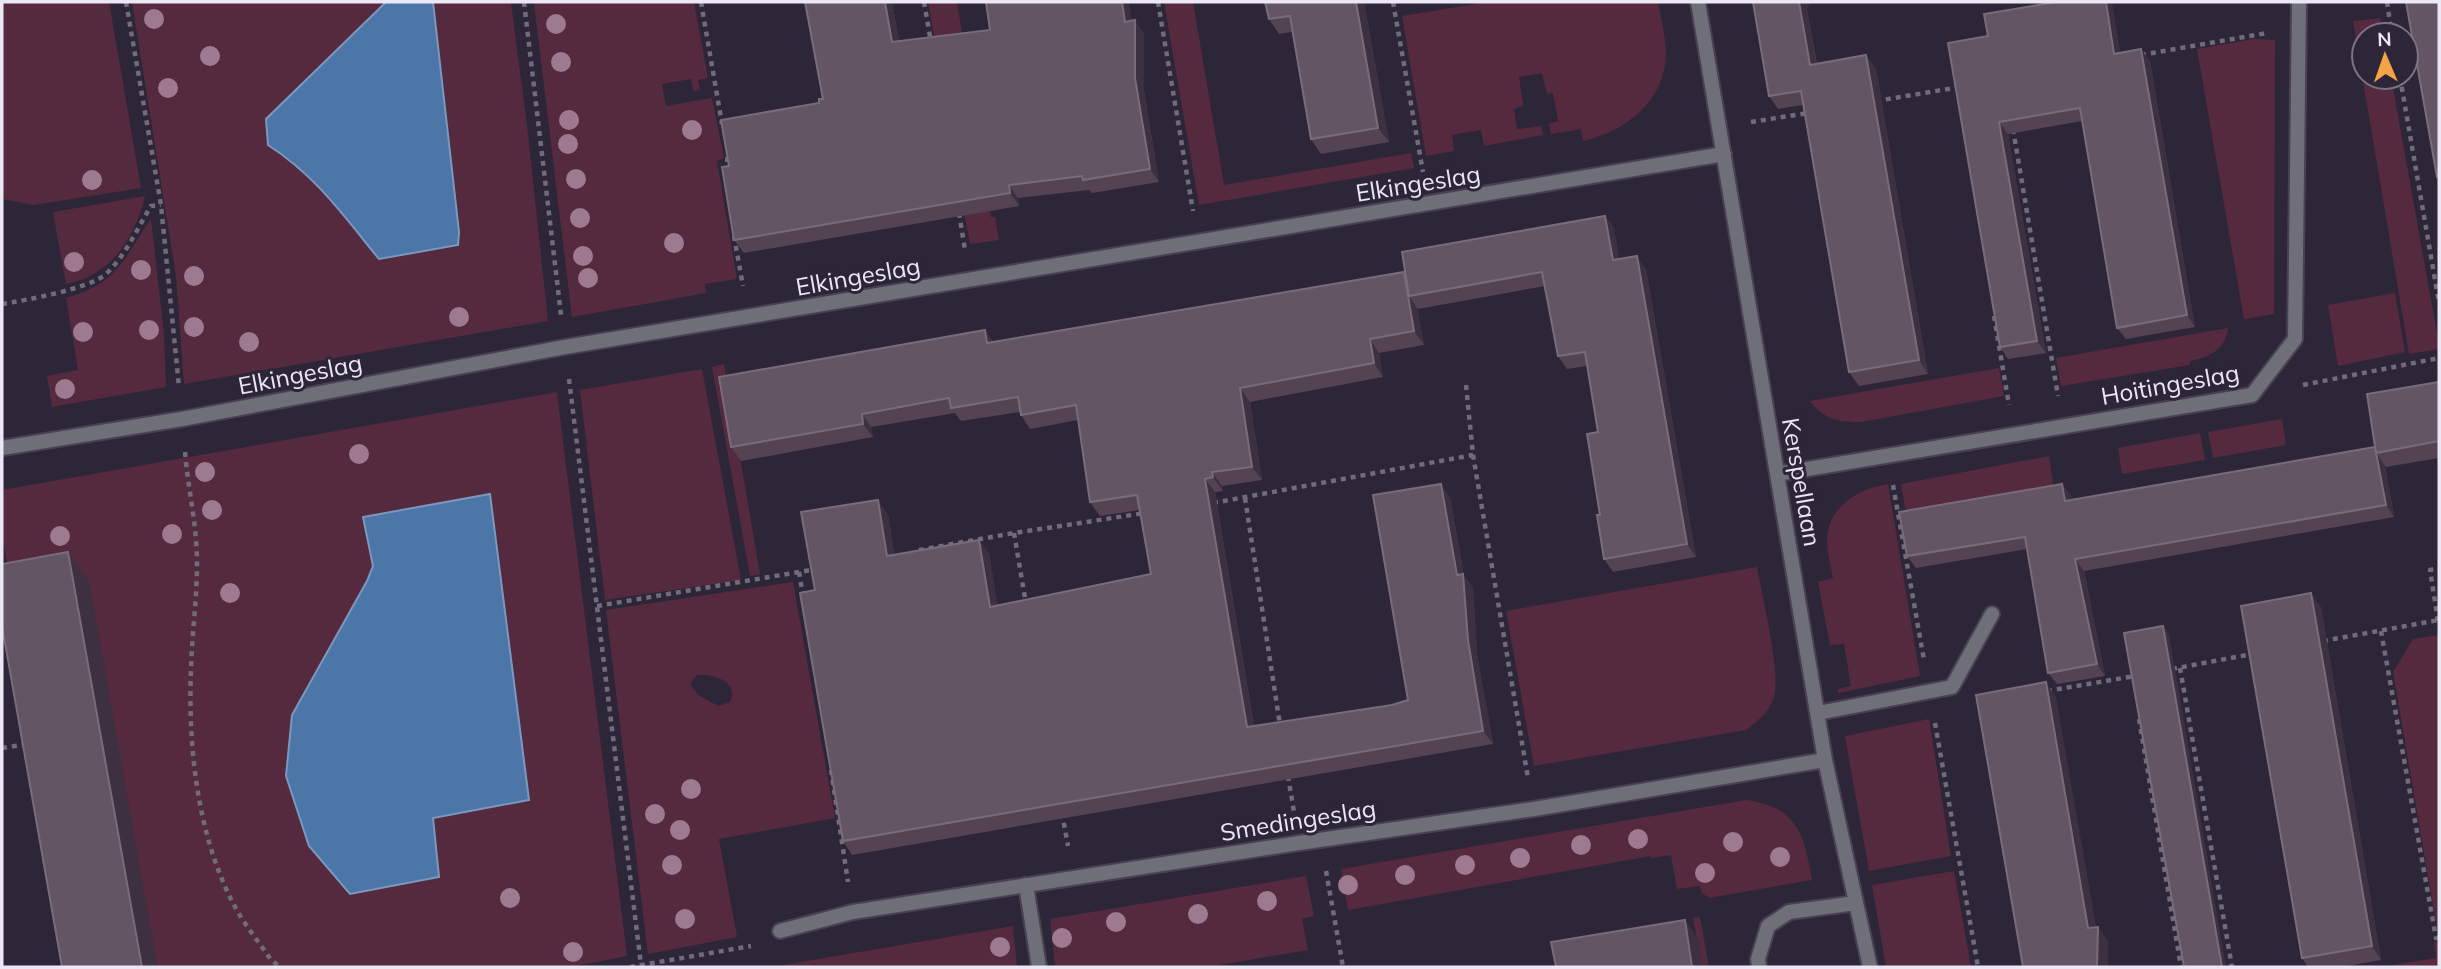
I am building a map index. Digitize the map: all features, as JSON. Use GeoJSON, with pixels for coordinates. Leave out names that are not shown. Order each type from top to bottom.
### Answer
{"type":"FeatureCollection","features":[{"type":"Feature","properties":{"kind":"street","name":"Kerspellaan"},"geometry":{"type":"LineString","coordinates":[[1698,2],[1825,760],[1870,967]]}},
{"type":"Feature","properties":{"kind":"street","name":"Hoitingeslag"},"geometry":{"type":"LineString","coordinates":[[1777,474],[2252,395],[2295,339],[2299,2]]}},
{"type":"Feature","properties":{"kind":"street","name":"Elkingeslag"},"geometry":{"type":"LineString","coordinates":[[2,448],[182,419],[565,347],[1724,154]]}},
{"type":"Feature","properties":{"kind":"street"},"geometry":{"type":"LineString","coordinates":[[1818,713],[1952,687],[1992,614]]}},
{"type":"Feature","properties":{"kind":"street","name":"Smedingeslag"},"geometry":{"type":"LineString","coordinates":[[779,931],[853,912],[1321,839],[1534,809],[1825,760]]}},
{"type":"Feature","properties":{"kind":"street"},"geometry":{"type":"LineString","coordinates":[[1026,885],[1040,967]]}},
{"type":"Feature","properties":{"kind":"street"},"geometry":{"type":"LineString","coordinates":[[1759,967],[1758,959],[1768,926],[1789,912],[1856,903]]}},
{"type":"Feature","properties":{"kind":"path"},"geometry":{"type":"LineString","coordinates":[[126,2],[161,205],[196,537],[191,725],[199,794],[212,854],[233,904],[271,960],[280,967]]}},
{"type":"Feature","properties":{"kind":"path"},"geometry":{"type":"LineString","coordinates":[[524,2],[641,965]]}},
{"type":"Feature","properties":{"kind":"path"},"geometry":{"type":"LineString","coordinates":[[701,2],[723,129]]}},
{"type":"Feature","properties":{"kind":"path"},"geometry":{"type":"LineString","coordinates":[[924,2],[933,55]]}},
{"type":"Feature","properties":{"kind":"path"},"geometry":{"type":"LineString","coordinates":[[1158,2],[1198,241]]}},
{"type":"Feature","properties":{"kind":"path"},"geometry":{"type":"LineString","coordinates":[[1393,2],[1429,204]]}},
{"type":"Feature","properties":{"kind":"path"},"geometry":{"type":"LineString","coordinates":[[2387,2],[2390,21]]}},
{"type":"Feature","properties":{"kind":"path"},"geometry":{"type":"LineString","coordinates":[[2138,56],[2299,27]]}},
{"type":"Feature","properties":{"kind":"path"},"geometry":{"type":"LineString","coordinates":[[1864,103],[1968,86]]}},
{"type":"Feature","properties":{"kind":"path"},"geometry":{"type":"LineString","coordinates":[[1956,88],[1958,101]]}},
{"type":"Feature","properties":{"kind":"path"},"geometry":{"type":"LineString","coordinates":[[2402,91],[2439,303]]}},
{"type":"Feature","properties":{"kind":"path"},"geometry":{"type":"LineString","coordinates":[[1720,128],[1812,112]]}},
{"type":"Feature","properties":{"kind":"path"},"geometry":{"type":"LineString","coordinates":[[2011,120],[2063,425]]}},
{"type":"Feature","properties":{"kind":"path"},"geometry":{"type":"LineString","coordinates":[[725,178],[728,154],[726,141]]}},
{"type":"Feature","properties":{"kind":"path"},"geometry":{"type":"LineString","coordinates":[[957,200],[970,279]]}},
{"type":"Feature","properties":{"kind":"path"},"geometry":{"type":"LineString","coordinates":[[2,304],[72,289],[103,276],[116,263],[151,206],[161,205]]}},
{"type":"Feature","properties":{"kind":"path"},"geometry":{"type":"LineString","coordinates":[[733,229],[748,318]]}},
{"type":"Feature","properties":{"kind":"path"},"geometry":{"type":"LineString","coordinates":[[1994,314],[2014,433]]}},
{"type":"Feature","properties":{"kind":"path"},"geometry":{"type":"LineString","coordinates":[[2252,395],[2439,358]]}},
{"type":"Feature","properties":{"kind":"path"},"geometry":{"type":"LineString","coordinates":[[1466,385],[1473,455],[1534,809]]}},
{"type":"Feature","properties":{"kind":"path"},"geometry":{"type":"LineString","coordinates":[[1204,504],[1473,455]]}},
{"type":"Feature","properties":{"kind":"path"},"geometry":{"type":"LineString","coordinates":[[1245,498],[1282,732]]}},
{"type":"Feature","properties":{"kind":"path"},"geometry":{"type":"LineString","coordinates":[[907,552],[1150,512]]}},
{"type":"Feature","properties":{"kind":"path"},"geometry":{"type":"LineString","coordinates":[[1014,533],[1028,612]]}},
{"type":"Feature","properties":{"kind":"path"},"geometry":{"type":"LineString","coordinates":[[597,606],[826,567]]}},
{"type":"Feature","properties":{"kind":"path"},"geometry":{"type":"LineString","coordinates":[[2314,643],[2439,621],[2430,570],[2439,568]]}},
{"type":"Feature","properties":{"kind":"path"},"geometry":{"type":"LineString","coordinates":[[799,572],[804,599]]}},
{"type":"Feature","properties":{"kind":"path"},"geometry":{"type":"LineString","coordinates":[[2381,631],[2436,938],[2439,938]]}},
{"type":"Feature","properties":{"kind":"path"},"geometry":{"type":"LineString","coordinates":[[2168,670],[2260,653]]}},
{"type":"Feature","properties":{"kind":"path"},"geometry":{"type":"LineString","coordinates":[[2180,668],[2232,967]]}},
{"type":"Feature","properties":{"kind":"path"},"geometry":{"type":"LineString","coordinates":[[2039,692],[2144,674]]}},
{"type":"Feature","properties":{"kind":"path"},"geometry":{"type":"LineString","coordinates":[[2132,677],[2134,690]]}},
{"type":"Feature","properties":{"kind":"path"},"geometry":{"type":"LineString","coordinates":[[2139,716],[2181,967]]}},
{"type":"Feature","properties":{"kind":"path"},"geometry":{"type":"LineString","coordinates":[[2,748],[28,744],[30,757]]}},
{"type":"Feature","properties":{"kind":"path"},"geometry":{"type":"LineString","coordinates":[[829,763],[853,912]]}},
{"type":"Feature","properties":{"kind":"path"},"geometry":{"type":"LineString","coordinates":[[1288,774],[1299,843]]}},
{"type":"Feature","properties":{"kind":"path"},"geometry":{"type":"LineString","coordinates":[[1062,812],[1074,878]]}},
{"type":"Feature","properties":{"kind":"path"},"geometry":{"type":"LineString","coordinates":[[1321,839],[1343,967]]}},
{"type":"Feature","properties":{"kind":"path"},"geometry":{"type":"LineString","coordinates":[[630,967],[750,946],[779,931]]}},
{"type":"Feature","properties":{"kind":"shaded area"},"geometry":{"type":"Polygon","coordinates":[[[2,2],[109,2],[141,188],[34,205],[2,199],[2,2]]]}},
{"type":"Feature","properties":{"kind":"shaded area"},"geometry":{"type":"Polygon","coordinates":[[[132,2],[511,2],[548,321],[184,384],[176,276],[132,2]]]}},
{"type":"Feature","properties":{"kind":"shaded area"},"geometry":{"type":"Polygon","coordinates":[[[694,2],[708,78],[698,80],[700,90],[693,91],[691,79],[662,84],[666,106],[712,98],[724,158],[717,161],[737,279],[705,284],[706,293],[572,317],[534,3],[694,2]]]}},
{"type":"Feature","properties":{"kind":"shaded area"},"geometry":{"type":"Polygon","coordinates":[[[928,2],[957,2],[964,46],[947,108],[928,2]]]}},
{"type":"Feature","properties":{"kind":"shaded area"},"geometry":{"type":"Polygon","coordinates":[[[1164,2],[1193,2],[1224,185],[1411,153],[1414,168],[1199,205],[1164,2]]]}},
{"type":"Feature","properties":{"kind":"shaded area"},"geometry":{"type":"Polygon","coordinates":[[[1487,2],[1658,2],[1666,51],[1660,84],[1641,111],[1628,121],[1599,137],[1583,141],[1581,129],[1551,134],[1549,124],[1558,121],[1553,93],[1547,94],[1542,73],[1519,77],[1523,106],[1514,109],[1517,129],[1541,126],[1543,135],[1484,146],[1481,130],[1452,135],[1454,151],[1426,156],[1402,16],[1487,2]]]}},
{"type":"Feature","properties":{"kind":"shaded area"},"geometry":{"type":"Polygon","coordinates":[[[2380,18],[2381,21],[2353,21],[2380,18]]]}},
{"type":"Feature","properties":{"kind":"shaded area"},"geometry":{"type":"Polygon","coordinates":[[[2254,39],[2275,40],[2274,314],[2244,319],[2197,49],[2254,39]]]}},
{"type":"Feature","properties":{"kind":"shaded area"},"geometry":{"type":"Polygon","coordinates":[[[2365,91],[2394,91],[2439,344],[2439,349],[2409,354],[2365,91]]]}},
{"type":"Feature","properties":{"kind":"shaded area"},"geometry":{"type":"Polygon","coordinates":[[[972,112],[991,217],[995,217],[999,240],[970,244],[947,116],[972,112]]]}},
{"type":"Feature","properties":{"kind":"shaded area"},"geometry":{"type":"Polygon","coordinates":[[[145,196],[135,227],[118,253],[96,273],[66,284],[53,212],[145,196]]]}},
{"type":"Feature","properties":{"kind":"shaded area"},"geometry":{"type":"Polygon","coordinates":[[[151,219],[164,334],[166,387],[52,407],[47,376],[78,370],[66,298],[84,292],[109,277],[126,258],[151,219]]]}},
{"type":"Feature","properties":{"kind":"shaded area"},"geometry":{"type":"Polygon","coordinates":[[[2395,293],[2405,352],[2338,366],[2328,305],[2395,293]]]}},
{"type":"Feature","properties":{"kind":"shaded area"},"geometry":{"type":"Polygon","coordinates":[[[2228,328],[2220,347],[2210,355],[2190,361],[2190,365],[2061,386],[2056,358],[2228,328]]]}},
{"type":"Feature","properties":{"kind":"shaded area"},"geometry":{"type":"Polygon","coordinates":[[[724,364],[760,574],[750,576],[712,367],[724,364]]]}},
{"type":"Feature","properties":{"kind":"shaded area"},"geometry":{"type":"Polygon","coordinates":[[[1999,368],[2004,396],[1861,422],[1832,419],[1820,412],[1810,401],[1999,368]]]}},
{"type":"Feature","properties":{"kind":"shaded area"},"geometry":{"type":"Polygon","coordinates":[[[702,369],[741,580],[605,600],[580,390],[702,369]]]}},
{"type":"Feature","properties":{"kind":"shaded area"},"geometry":{"type":"Polygon","coordinates":[[[557,392],[627,956],[570,967],[157,967],[89,582],[12,595],[2,533],[2,490],[557,392]],[[373,566],[292,715],[286,776],[309,846],[432,818],[529,800],[373,566]]]}},
{"type":"Feature","properties":{"kind":"shaded area"},"geometry":{"type":"Polygon","coordinates":[[[2282,419],[2286,445],[2213,458],[2208,432],[2282,419]]]}},
{"type":"Feature","properties":{"kind":"shaded area"},"geometry":{"type":"Polygon","coordinates":[[[2200,433],[2205,460],[2122,474],[2118,448],[2200,433]]]}},
{"type":"Feature","properties":{"kind":"shaded area"},"geometry":{"type":"Polygon","coordinates":[[[2049,456],[2055,498],[1908,523],[1901,484],[2049,456]]]}},
{"type":"Feature","properties":{"kind":"shaded area"},"geometry":{"type":"Polygon","coordinates":[[[1888,484],[1920,676],[1838,693],[1838,689],[1851,686],[1844,644],[1830,645],[1818,582],[1833,578],[1827,545],[1829,528],[1839,509],[1847,501],[1866,490],[1888,484]]]}},
{"type":"Feature","properties":{"kind":"shaded area"},"geometry":{"type":"Polygon","coordinates":[[[1757,567],[1775,670],[1774,697],[1759,720],[1746,730],[1534,766],[1506,611],[1757,567]]]}},
{"type":"Feature","properties":{"kind":"shaded area"},"geometry":{"type":"Polygon","coordinates":[[[793,582],[835,818],[719,839],[737,937],[648,954],[606,610],[793,582]],[[697,675],[690,684],[698,695],[718,706],[730,702],[732,695],[728,684],[697,675]]]}},
{"type":"Feature","properties":{"kind":"shaded area"},"geometry":{"type":"Polygon","coordinates":[[[2439,635],[2438,934],[2393,672],[2413,639],[2439,635]]]}},
{"type":"Feature","properties":{"kind":"shaded area"},"geometry":{"type":"Polygon","coordinates":[[[1929,719],[1951,856],[1869,871],[1845,736],[1929,719]]]}},
{"type":"Feature","properties":{"kind":"shaded area"},"geometry":{"type":"Polygon","coordinates":[[[1746,800],[1777,809],[1788,816],[1806,849],[1812,880],[1709,898],[1702,893],[1700,886],[1677,889],[1671,855],[1650,856],[1348,910],[1341,869],[1746,800]]]}},
{"type":"Feature","properties":{"kind":"shaded area"},"geometry":{"type":"Polygon","coordinates":[[[1954,871],[1971,967],[1886,967],[1872,885],[1954,871]]]}},
{"type":"Feature","properties":{"kind":"shaded area"},"geometry":{"type":"Polygon","coordinates":[[[1306,876],[1314,916],[1302,919],[1308,950],[1208,967],[1055,967],[1050,919],[1306,876]]]}},
{"type":"Feature","properties":{"kind":"shaded area"},"geometry":{"type":"Polygon","coordinates":[[[1700,917],[1709,967],[1702,967],[1693,918],[1700,917]]]}},
{"type":"Feature","properties":{"kind":"shaded area"},"geometry":{"type":"Polygon","coordinates":[[[1013,926],[1017,967],[771,967],[1013,926]]]}},
{"type":"Feature","properties":{"kind":"shaded area"},"geometry":{"type":"Polygon","coordinates":[[[2439,941],[2439,967],[2380,967],[2436,958],[2434,942],[2439,941]]]}},
{"type":"Feature","properties":{"kind":"water"},"geometry":{"type":"Polygon","coordinates":[[[386,2],[433,2],[459,232],[458,245],[379,259],[315,183],[268,145],[266,119],[386,2]]]}},
{"type":"Feature","properties":{"kind":"water"},"geometry":{"type":"Polygon","coordinates":[[[490,494],[529,800],[433,818],[439,877],[350,894],[309,846],[286,776],[292,715],[373,566],[363,517],[490,494]]]}},
{"type":"Feature","properties":{"kind":"building"},"geometry":{"type":"Polygon","coordinates":[[[805,2],[885,2],[892,42],[990,30],[986,2],[1122,2],[1125,22],[1135,20],[1135,78],[1150,169],[1083,180],[1082,176],[1009,185],[1010,193],[734,240],[722,167],[729,166],[721,120],[819,103],[819,99],[823,99],[805,2]]]}},
{"type":"Feature","properties":{"kind":"building"},"geometry":{"type":"Polygon","coordinates":[[[1265,2],[1356,2],[1378,128],[1311,139],[1290,16],[1269,19],[1265,2]]]}},
{"type":"Feature","properties":{"kind":"building"},"geometry":{"type":"Polygon","coordinates":[[[1753,2],[1799,2],[1810,65],[1866,55],[1919,360],[1849,372],[1801,91],[1769,96],[1753,2]]]}},
{"type":"Feature","properties":{"kind":"building"},"geometry":{"type":"Polygon","coordinates":[[[2057,2],[2106,2],[2114,54],[2141,49],[2187,315],[2117,328],[2080,108],[1999,122],[2037,341],[2000,347],[1948,43],[1988,36],[1984,14],[2057,2]]]}},
{"type":"Feature","properties":{"kind":"building"},"geometry":{"type":"Polygon","coordinates":[[[2406,2],[2439,2],[2437,177],[2420,81],[2420,21],[2409,21],[2406,2]]]}},
{"type":"Feature","properties":{"kind":"building"},"geometry":{"type":"Polygon","coordinates":[[[1605,216],[1613,260],[1637,256],[1687,544],[1604,559],[1587,434],[1598,432],[1585,352],[1558,356],[1542,272],[1409,296],[1402,252],[1605,216]]]}},
{"type":"Feature","properties":{"kind":"building"},"geometry":{"type":"Polygon","coordinates":[[[1404,272],[1414,331],[1370,339],[1374,363],[1240,388],[1252,467],[1212,472],[1213,477],[1205,479],[1247,727],[1392,705],[1408,700],[1373,495],[1441,484],[1457,575],[1463,574],[1468,640],[1483,731],[843,841],[800,593],[815,590],[801,512],[878,500],[887,556],[979,540],[990,607],[1151,574],[1137,495],[1090,502],[1076,405],[1021,415],[1018,397],[951,408],[949,398],[862,414],[863,424],[731,447],[719,377],[985,330],[987,343],[1404,272]]]}},
{"type":"Feature","properties":{"kind":"building"},"geometry":{"type":"Polygon","coordinates":[[[2439,382],[2439,441],[2376,453],[2367,394],[2439,382]]]}},
{"type":"Feature","properties":{"kind":"building"},"geometry":{"type":"Polygon","coordinates":[[[2375,447],[2386,505],[2075,559],[2097,664],[2048,673],[2025,537],[1907,556],[1899,512],[2062,484],[2065,501],[2375,447]]]}},
{"type":"Feature","properties":{"kind":"building"},"geometry":{"type":"Polygon","coordinates":[[[68,552],[142,967],[62,967],[2,626],[2,564],[68,552]]]}},
{"type":"Feature","properties":{"kind":"building"},"geometry":{"type":"Polygon","coordinates":[[[2311,593],[2372,946],[2302,958],[2241,606],[2311,593]]]}},
{"type":"Feature","properties":{"kind":"building"},"geometry":{"type":"Polygon","coordinates":[[[2163,626],[2222,967],[2184,967],[2124,633],[2163,626]]]}},
{"type":"Feature","properties":{"kind":"building"},"geometry":{"type":"Polygon","coordinates":[[[2046,682],[2088,928],[2098,927],[2097,967],[2023,967],[1976,695],[2046,682]]]}},
{"type":"Feature","properties":{"kind":"building"},"geometry":{"type":"Polygon","coordinates":[[[1685,920],[1692,967],[1556,967],[1551,942],[1685,920]]]}}]}
